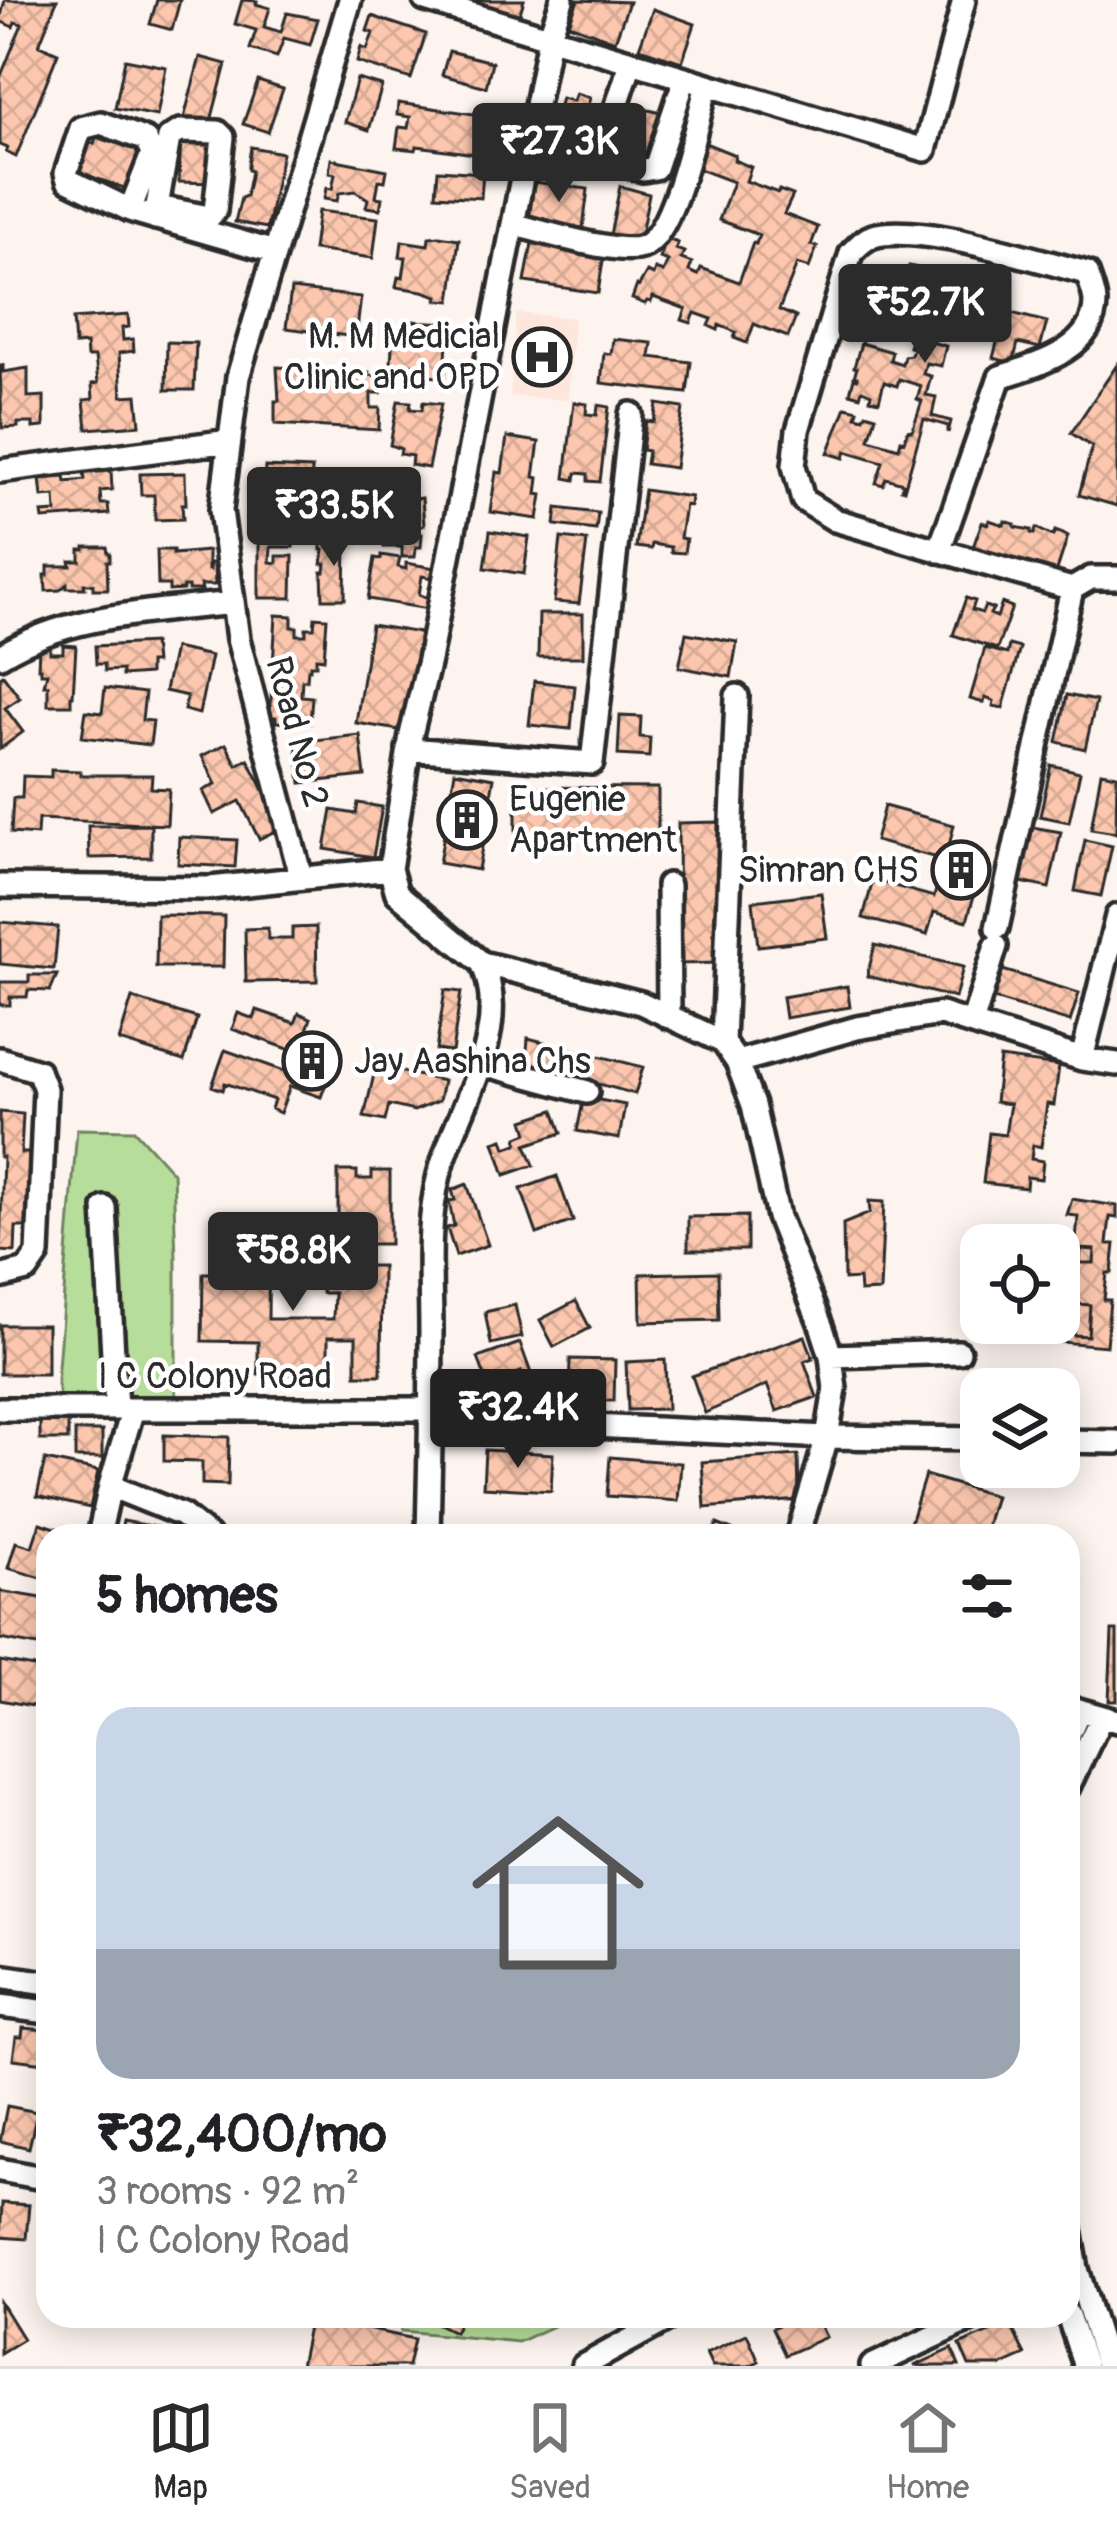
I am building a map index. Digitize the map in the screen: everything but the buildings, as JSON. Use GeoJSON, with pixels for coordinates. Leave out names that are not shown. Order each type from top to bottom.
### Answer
{"type":"FeatureCollection","features":[{"type":"Feature","properties":{"kind":"street","name":"Road No 2"},"geometry":{"type":"LineString","coordinates":[[301,877],[238,639],[220,510],[238,377],[350,0]]}},
{"type":"Feature","properties":{"kind":"street"},"geometry":{"type":"LineString","coordinates":[[425,0],[925,150],[964,0]]}},
{"type":"Feature","properties":{"kind":"street"},"geometry":{"type":"LineString","coordinates":[[562,0],[549,38],[389,868],[397,893],[482,963],[641,1003],[723,1042],[737,1062],[753,1105],[778,1217],[831,1356],[835,1389],[827,1436],[801,1524]]}},
{"type":"Feature","properties":{"kind":"street"},"geometry":{"type":"LineString","coordinates":[[631,62],[603,159],[643,170],[655,168],[696,81]]}},
{"type":"Feature","properties":{"kind":"street"},"geometry":{"type":"LineString","coordinates":[[513,224],[627,249],[646,247],[662,230],[676,199],[696,81]]}},
{"type":"Feature","properties":{"kind":"street"},"geometry":{"type":"LineString","coordinates":[[130,210],[151,147],[146,140],[101,123],[81,128],[66,173],[68,180],[130,210],[209,217],[215,211],[223,137],[218,133],[172,134],[156,212]]}},
{"type":"Feature","properties":{"kind":"street"},"geometry":{"type":"LineString","coordinates":[[156,212],[275,252]]}},
{"type":"Feature","properties":{"kind":"street"},"geometry":{"type":"LineString","coordinates":[[939,551],[1000,377],[1050,361],[1088,332],[1095,302],[1088,273],[906,232],[868,237],[851,253],[798,430],[794,466],[803,500],[835,520],[939,551],[1072,589],[1091,578],[1117,578]]}},
{"type":"Feature","properties":{"kind":"street"},"geometry":{"type":"LineString","coordinates":[[409,748],[592,763],[631,414]]}},
{"type":"Feature","properties":{"kind":"street"},"geometry":{"type":"LineString","coordinates":[[0,471],[230,441]]}},
{"type":"Feature","properties":{"kind":"street"},"geometry":{"type":"LineString","coordinates":[[972,1024],[997,937],[1072,589]]}},
{"type":"Feature","properties":{"kind":"street"},"geometry":{"type":"LineString","coordinates":[[0,656],[57,629],[98,619],[233,603]]}},
{"type":"Feature","properties":{"kind":"street"},"geometry":{"type":"LineString","coordinates":[[723,1042],[737,696]]}},
{"type":"Feature","properties":{"kind":"street"},"geometry":{"type":"LineString","coordinates":[[0,886],[210,887],[389,868]]}},
{"type":"Feature","properties":{"kind":"street"},"geometry":{"type":"LineString","coordinates":[[668,885],[669,1016]]}},
{"type":"Feature","properties":{"kind":"street"},"geometry":{"type":"LineString","coordinates":[[1082,1059],[1117,916]]}},
{"type":"Feature","properties":{"kind":"street"},"geometry":{"type":"LineString","coordinates":[[428,1524],[431,1214],[448,1142],[488,1042],[491,982],[482,963]]}},
{"type":"Feature","properties":{"kind":"street"},"geometry":{"type":"LineString","coordinates":[[737,1062],[857,1028],[941,1014],[1082,1059],[1117,1064]]}},
{"type":"Feature","properties":{"kind":"street"},"geometry":{"type":"LineString","coordinates":[[0,1059],[38,1071],[45,1089],[38,1254],[27,1270],[0,1277]]}},
{"type":"Feature","properties":{"kind":"street"},"geometry":{"type":"LineString","coordinates":[[480,1063],[587,1092]]}},
{"type":"Feature","properties":{"kind":"street"},"geometry":{"type":"LineString","coordinates":[[102,1524],[124,1408],[105,1208]]}},
{"type":"Feature","properties":{"kind":"street"},"geometry":{"type":"LineString","coordinates":[[831,1356],[959,1352]]}},
{"type":"Feature","properties":{"kind":"street","name":"I C Colony Road"},"geometry":{"type":"LineString","coordinates":[[0,1408],[431,1408],[571,1425],[960,1439]]}},
{"type":"Feature","properties":{"kind":"street"},"geometry":{"type":"LineString","coordinates":[[1080,1441],[1117,1442]]}},
{"type":"Feature","properties":{"kind":"street"},"geometry":{"type":"LineString","coordinates":[[110,1486],[193,1524]]}},
{"type":"Feature","properties":{"kind":"street"},"geometry":{"type":"LineString","coordinates":[[1080,1749],[1091,1714]]}},
{"type":"Feature","properties":{"kind":"street"},"geometry":{"type":"LineString","coordinates":[[0,1976],[36,1981]]}},
{"type":"Feature","properties":{"kind":"street"},"geometry":{"type":"LineString","coordinates":[[0,2006],[36,2010]]}},
{"type":"Feature","properties":{"kind":"street"},"geometry":{"type":"LineString","coordinates":[[0,2170],[36,2178]]}},
{"type":"Feature","properties":{"kind":"street"},"geometry":{"type":"LineString","coordinates":[[1080,2293],[1107,2366]]}},
{"type":"Feature","properties":{"kind":"street"},"geometry":{"type":"LineString","coordinates":[[583,2366],[652,2328]]}},
{"type":"Feature","properties":{"kind":"street"},"geometry":{"type":"LineString","coordinates":[[872,2366],[953,2328]]}},
{"type":"Feature","properties":{"kind":"street"},"geometry":{"type":"LineString","coordinates":[[1072,2328],[1085,2366]]}},
{"type":"Feature","properties":{"kind":"shaded area","name":"M. M Medicial Clinic and OPD"},"geometry":{"type":"Polygon","coordinates":[[[516,313],[574,318],[568,400],[510,396],[516,313]]]}},
{"type":"Feature","properties":{"kind":"green space"},"geometry":{"type":"Polygon","coordinates":[[[77,1129],[134,1130],[173,1173],[176,1401],[59,1397],[77,1129]]]}},
{"type":"Feature","properties":{"kind":"green space"},"geometry":{"type":"Polygon","coordinates":[[[401,2328],[549,2328],[518,2342],[401,2328]]]}},
{"type":"Feature","properties":{"kind":"place","name":"M. M Medicial Clinic and OPD"},"geometry":{"type":"Point","coordinates":[542,357]}},
{"type":"Feature","properties":{"kind":"place","name":"Eugenie Apartment"},"geometry":{"type":"Point","coordinates":[467,820]}},
{"type":"Feature","properties":{"kind":"place","name":"Simran CHS"},"geometry":{"type":"Point","coordinates":[961,870]}},
{"type":"Feature","properties":{"kind":"place","name":"Jay Aashina Chs"},"geometry":{"type":"Point","coordinates":[312,1061]}}]}
